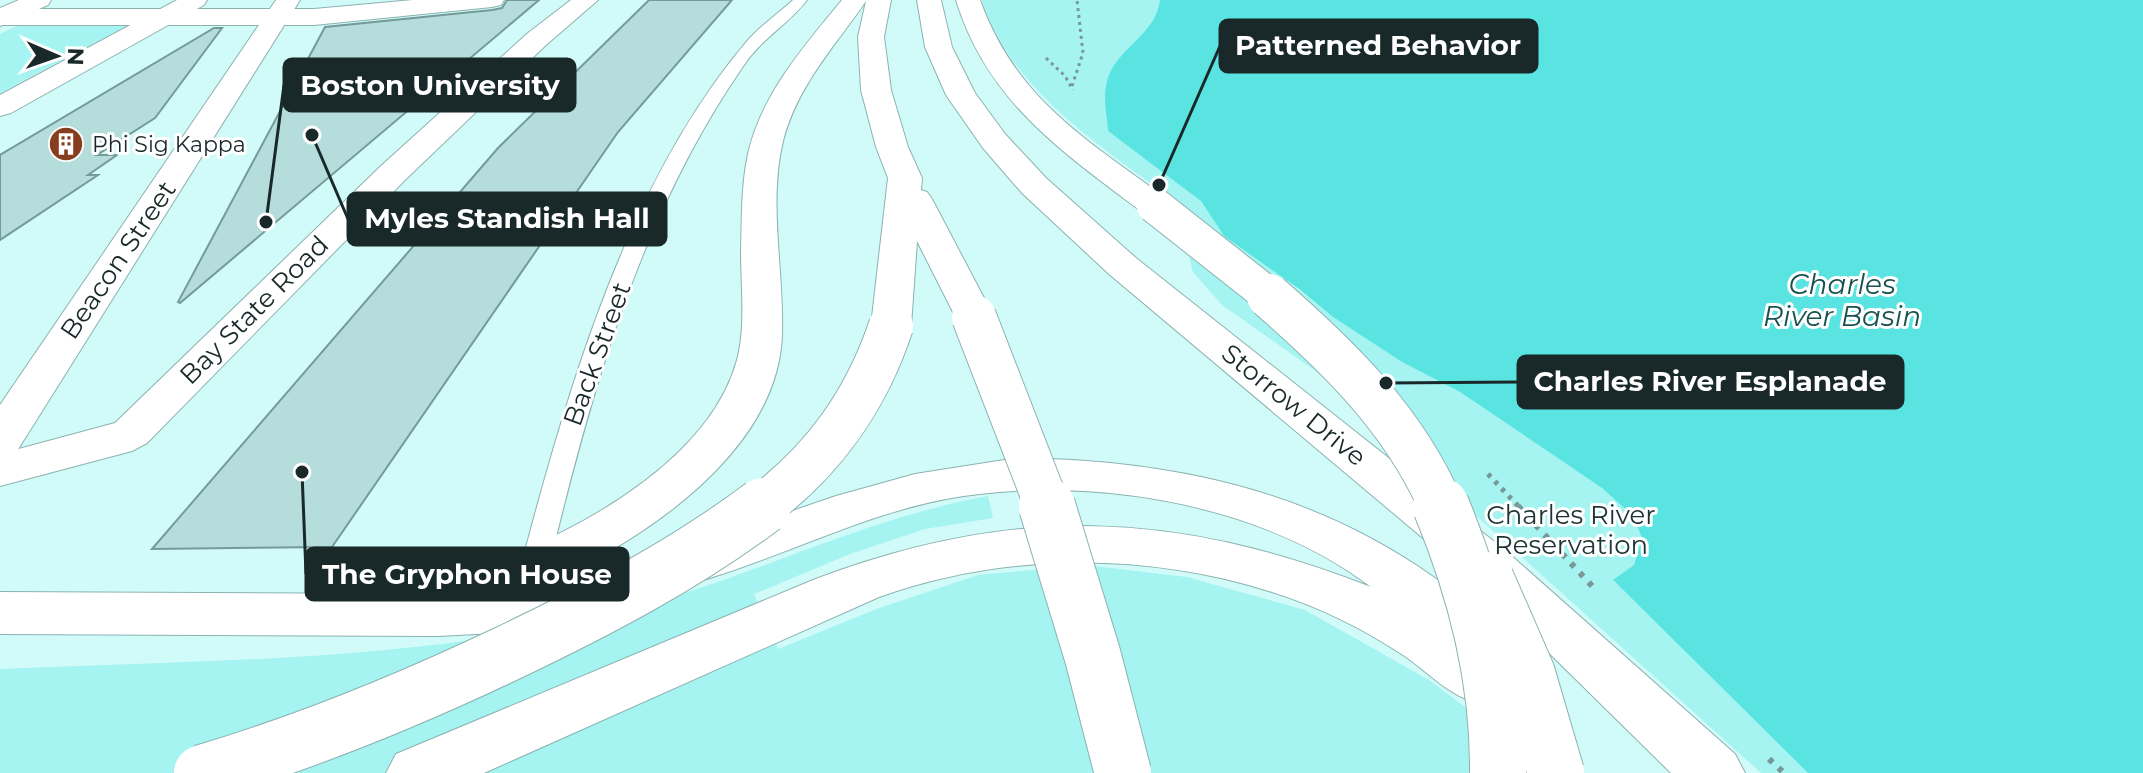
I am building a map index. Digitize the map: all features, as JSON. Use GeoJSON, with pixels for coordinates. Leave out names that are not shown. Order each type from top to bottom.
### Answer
{"type":"FeatureCollection","features":[{"type":"Feature","properties":{"kind":"main road"},"geometry":{"type":"LineString","coordinates":[[1,18],[39,0]]}},
{"type":"Feature","properties":{"kind":"main road"},"geometry":{"type":"LineString","coordinates":[[0,107],[195,0]]}},
{"type":"Feature","properties":{"kind":"main road"},"geometry":{"type":"LineString","coordinates":[[1,18],[164,17],[283,8],[314,17],[492,0]]}},
{"type":"Feature","properties":{"kind":"main road","name":"Bay State Road"},"geometry":{"type":"LineString","coordinates":[[0,470],[131,433],[394,172],[537,39],[586,0]]}},
{"type":"Feature","properties":{"kind":"main road"},"geometry":{"type":"LineString","coordinates":[[386,614],[535,566],[591,540],[651,499],[703,452],[741,401],[751,382],[761,340],[760,198],[768,138],[781,106],[805,64],[855,0]]}},
{"type":"Feature","properties":{"kind":"main road"},"geometry":{"type":"LineString","coordinates":[[879,0],[871,37],[876,90],[892,147],[974,317],[1026,444],[1068,567],[1123,773]]}},
{"type":"Feature","properties":{"kind":"main road","name":"Storrow Drive"},"geometry":{"type":"LineString","coordinates":[[929,0],[934,32],[962,94],[1009,159],[1038,192],[1095,245],[1410,498],[1627,691],[1713,773]]}},
{"type":"Feature","properties":{"kind":"main road"},"geometry":{"type":"LineString","coordinates":[[968,0],[987,51],[1019,95],[1039,115],[1247,278],[1322,342],[1394,427],[1475,557],[1511,631],[1535,691],[1543,748]]}},
{"type":"Feature","properties":{"kind":"main road","name":"Beacon Street"},"geometry":{"type":"LineString","coordinates":[[0,440],[283,8]]}},
{"type":"Feature","properties":{"kind":"main road"},"geometry":{"type":"LineString","coordinates":[[202,773],[298,743],[400,703],[579,619],[674,567],[738,523],[791,481],[834,438],[862,398],[879,365],[891,326],[910,189]]}},
{"type":"Feature","properties":{"kind":"main road"},"geometry":{"type":"LineString","coordinates":[[0,613],[500,612],[570,601],[718,557],[868,504],[944,484],[1024,475],[1108,476],[1153,482],[1227,501],[1300,527],[1354,552],[1421,594],[1462,630],[1505,681],[1543,748]]}},
{"type":"Feature","properties":{"kind":"main road"},"geometry":{"type":"LineString","coordinates":[[1428,478],[1458,551],[1479,621],[1491,679],[1499,747],[1498,773]]}},
{"type":"Feature","properties":{"kind":"main road"},"geometry":{"type":"LineString","coordinates":[[418,773],[886,574],[971,553],[1075,542],[1176,548],[1290,578],[1380,614],[1459,663],[1543,748],[1579,773]]}},
{"type":"Feature","properties":{"kind":"lane","name":"Back Street"},"geometry":{"type":"LineString","coordinates":[[535,566],[579,397],[631,259],[664,185],[686,141],[735,67],[766,30],[800,0]]}},
{"type":"Feature","properties":{"kind":"path"},"geometry":{"type":"LineString","coordinates":[[1071,87],[1083,65],[1084,43],[1077,0]]}},
{"type":"Feature","properties":{"kind":"green space","name":"Charles River Reservation"},"geometry":{"type":"Polygon","coordinates":[[[982,0],[1160,0],[1151,24],[1110,73],[1105,97],[1108,131],[1184,184],[1217,226],[1333,317],[1402,362],[1460,392],[1602,488],[1633,516],[1642,538],[1634,565],[1614,581],[1808,773],[1761,773],[1317,372],[1222,305],[1192,271],[1182,207],[1094,141],[1039,92],[1015,64],[996,34],[982,0]]]}},
{"type":"Feature","properties":{"kind":"green space"},"geometry":{"type":"Polygon","coordinates":[[[21,24],[128,25],[0,93],[0,34],[21,24]]]}},
{"type":"Feature","properties":{"kind":"green space"},"geometry":{"type":"Polygon","coordinates":[[[988,496],[993,518],[925,529],[850,554],[754,594],[778,649],[879,608],[978,575],[1085,565],[1187,577],[1305,610],[1429,680],[1516,745],[1541,773],[0,773],[0,669],[311,656],[466,641],[543,628],[666,599],[894,519],[988,496]]]}},
{"type":"Feature","properties":{"kind":"water","name":"Charles River Basin"},"geometry":{"type":"Polygon","coordinates":[[[1160,0],[2143,0],[2143,773],[1808,773],[1613,580],[1634,565],[1642,538],[1633,516],[1602,488],[1460,392],[1402,362],[1333,317],[1224,236],[1201,201],[1108,131],[1105,97],[1110,73],[1150,24],[1160,0]]]}},
{"type":"Feature","properties":{"kind":"building"},"geometry":{"type":"Polygon","coordinates":[[[507,0],[539,0],[178,302],[325,27],[492,10],[502,8],[507,0]]]}},
{"type":"Feature","properties":{"kind":"building"},"geometry":{"type":"Polygon","coordinates":[[[649,0],[732,0],[618,132],[332,547],[152,549],[498,148],[649,0]]]}},
{"type":"Feature","properties":{"kind":"building"},"geometry":{"type":"Polygon","coordinates":[[[214,28],[222,28],[155,118],[97,155],[117,155],[88,175],[98,175],[0,240],[0,155],[214,28]]]}},
{"type":"Feature","properties":{"kind":"place","name":"Myles Standish Hall"},"geometry":{"type":"Point","coordinates":[312,135]}},
{"type":"Feature","properties":{"kind":"place","name":"Phi Sig Kappa"},"geometry":{"type":"Point","coordinates":[66,144]}},
{"type":"Feature","properties":{"kind":"place","name":"Patterned Behavior"},"geometry":{"type":"Point","coordinates":[1159,185]}},
{"type":"Feature","properties":{"kind":"place","name":"Boston University"},"geometry":{"type":"Point","coordinates":[266,222]}},
{"type":"Feature","properties":{"kind":"place","name":"Charles River Esplanade"},"geometry":{"type":"Point","coordinates":[1386,383]}},
{"type":"Feature","properties":{"kind":"place","name":"The Gryphon House"},"geometry":{"type":"Point","coordinates":[302,472]}}]}
